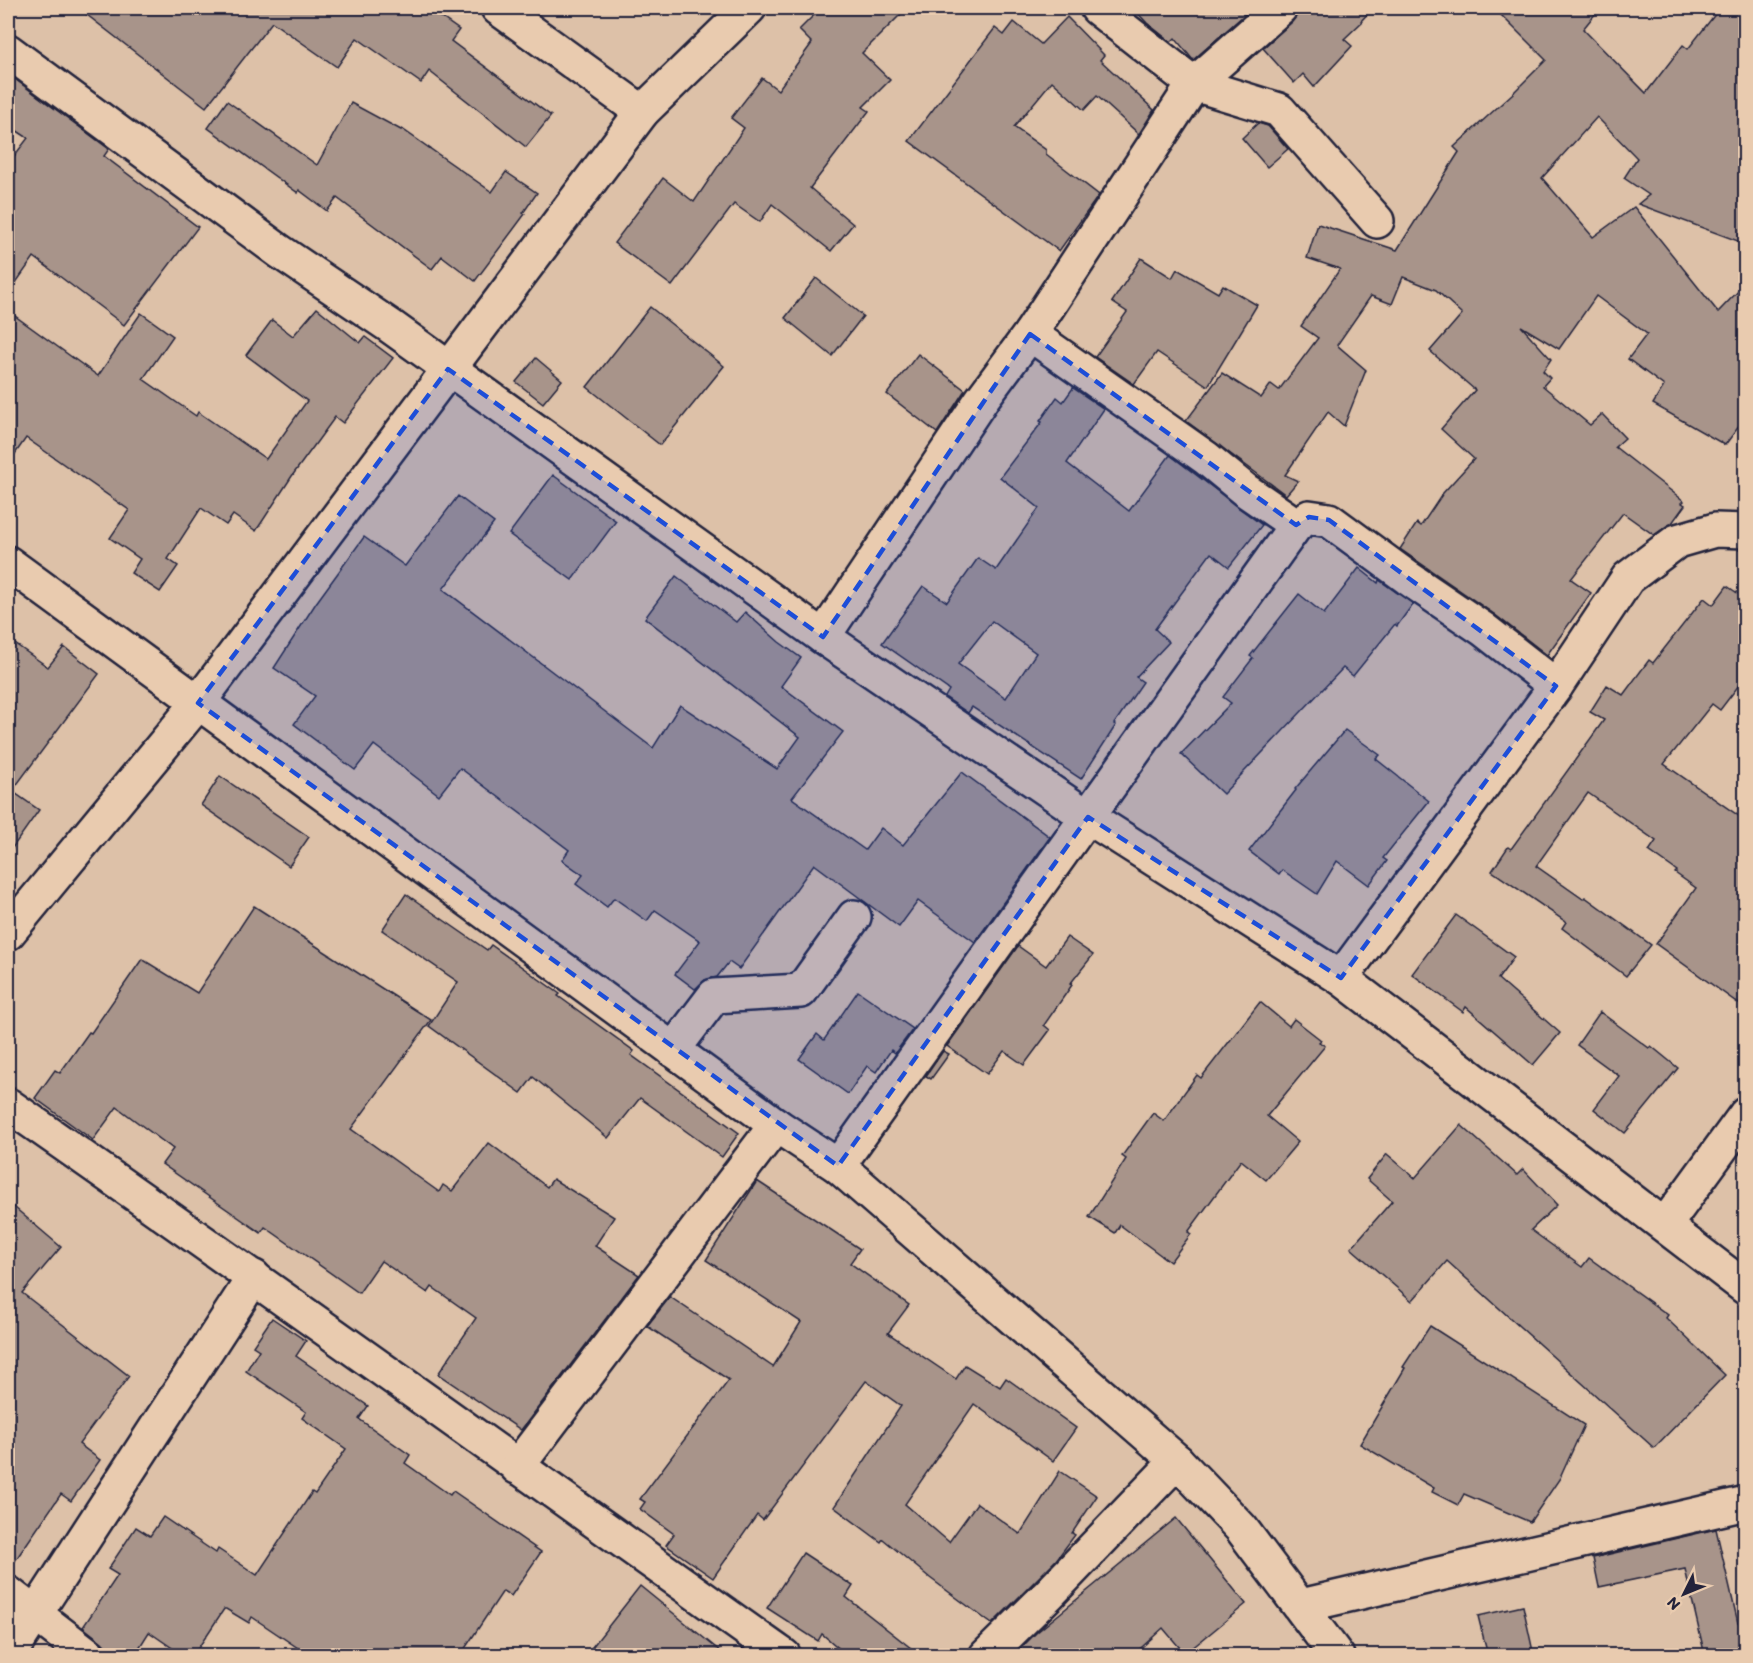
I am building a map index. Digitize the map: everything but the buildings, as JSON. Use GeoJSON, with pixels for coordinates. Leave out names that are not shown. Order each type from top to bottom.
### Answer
{"type":"FeatureCollection","features":[{"type":"Feature","properties":{"kind":"street"},"geometry":{"type":"LineString","coordinates":[[498,8],[642,112]]}},
{"type":"Feature","properties":{"kind":"street"},"geometry":{"type":"LineString","coordinates":[[8,933],[198,703],[642,112],[749,8]]}},
{"type":"Feature","properties":{"kind":"street"},"geometry":{"type":"LineString","coordinates":[[1097,8],[1194,84],[1279,110],[1377,221]]}},
{"type":"Feature","properties":{"kind":"street"},"geometry":{"type":"LineString","coordinates":[[823,637],[982,399],[1030,334],[1194,84],[1280,8]]}},
{"type":"Feature","properties":{"kind":"street"},"geometry":{"type":"LineString","coordinates":[[8,51],[270,244],[390,326],[823,637],[1088,817],[1341,978],[1746,1288]]}},
{"type":"Feature","properties":{"kind":"street"},"geometry":{"type":"LineString","coordinates":[[1030,334],[1206,458],[1245,490],[1296,525]]}},
{"type":"Feature","properties":{"kind":"street"},"geometry":{"type":"LineString","coordinates":[[838,1166],[1296,525],[1309,517],[1329,520],[1483,629],[1556,686]]}},
{"type":"Feature","properties":{"kind":"street"},"geometry":{"type":"LineString","coordinates":[[1341,978],[1556,686],[1628,578],[1677,541],[1715,530],[1746,531]]}},
{"type":"Feature","properties":{"kind":"street"},"geometry":{"type":"LineString","coordinates":[[8,563],[776,1125],[838,1166],[1177,1461],[1241,1528],[1337,1656]]}},
{"type":"Feature","properties":{"kind":"street"},"geometry":{"type":"LineString","coordinates":[[673,1050],[714,996],[801,991],[854,917]]}},
{"type":"Feature","properties":{"kind":"street"},"geometry":{"type":"LineString","coordinates":[[8,1105],[254,1277],[784,1656]]}},
{"type":"Feature","properties":{"kind":"street"},"geometry":{"type":"LineString","coordinates":[[1665,1225],[1746,1114]]}},
{"type":"Feature","properties":{"kind":"street"},"geometry":{"type":"LineString","coordinates":[[517,1467],[776,1125]]}},
{"type":"Feature","properties":{"kind":"street"},"geometry":{"type":"LineString","coordinates":[[8,1656],[254,1277]]}},
{"type":"Feature","properties":{"kind":"street"},"geometry":{"type":"LineString","coordinates":[[986,1656],[1177,1461]]}},
{"type":"Feature","properties":{"kind":"street"},"geometry":{"type":"LineString","coordinates":[[1301,1606],[1746,1503]]}},
{"type":"Feature","properties":{"kind":"street"},"geometry":{"type":"LineString","coordinates":[[8,1593],[90,1656]]}},
{"type":"Feature","properties":{"kind":"highlighted area"},"geometry":{"type":"Polygon","coordinates":[[[1030,334],[1296,525],[1309,517],[1329,520],[1556,686],[1341,978],[1088,817],[838,1166],[198,703],[448,369],[823,637],[1030,334]]]}}]}
